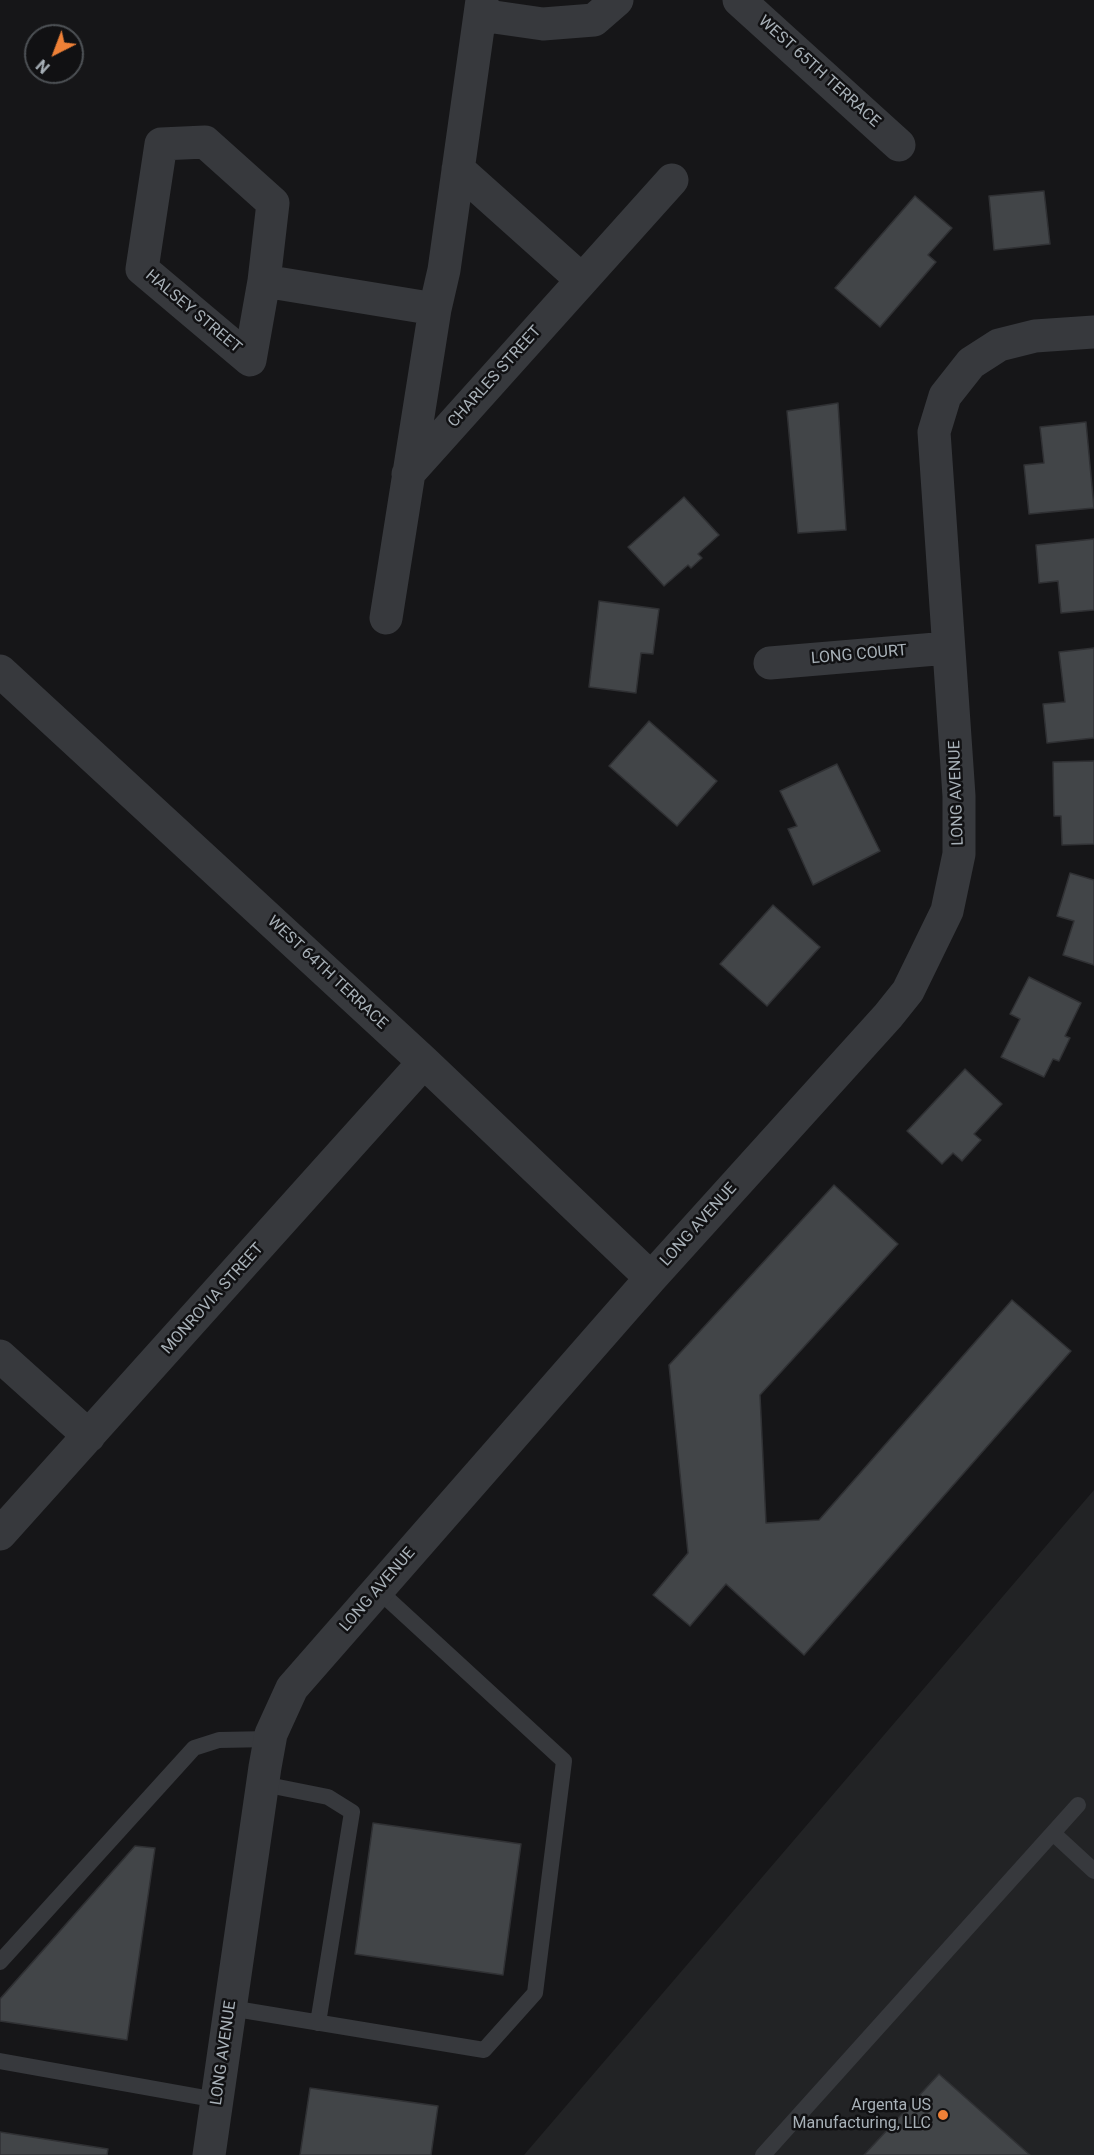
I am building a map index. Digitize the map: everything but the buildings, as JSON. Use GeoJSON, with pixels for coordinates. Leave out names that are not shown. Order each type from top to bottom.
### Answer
{"type":"FeatureCollection","features":[{"type":"Feature","properties":{"kind":"street"},"geometry":{"type":"LineString","coordinates":[[386,618],[435,309],[444,270],[481,7],[543,24],[594,20],[617,0]]}},
{"type":"Feature","properties":{"kind":"street","name":"WEST 65TH TERRACE"},"geometry":{"type":"LineString","coordinates":[[739,0],[899,145]]}},
{"type":"Feature","properties":{"kind":"street","name":"HALSEY STREET"},"geometry":{"type":"LineString","coordinates":[[205,142],[273,202],[264,280],[250,360],[142,269],[161,144],[205,142]]}},
{"type":"Feature","properties":{"kind":"street"},"geometry":{"type":"LineString","coordinates":[[458,170],[582,280]]}},
{"type":"Feature","properties":{"kind":"street","name":"CHARLES STREET"},"geometry":{"type":"LineString","coordinates":[[408,474],[672,180]]}},
{"type":"Feature","properties":{"kind":"street"},"geometry":{"type":"LineString","coordinates":[[264,280],[435,309]]}},
{"type":"Feature","properties":{"kind":"street","name":"LONG AVENUE"},"geometry":{"type":"LineString","coordinates":[[209,2155],[270,1739],[292,1688],[651,1278],[908,991],[947,911],[959,854],[959,796],[934,432],[945,396],[971,363],[999,345],[1035,336],[1094,332]]}},
{"type":"Feature","properties":{"kind":"street","name":"LONG COURT"},"geometry":{"type":"LineString","coordinates":[[770,663],[948,648]]}},
{"type":"Feature","properties":{"kind":"street","name":"WEST 64TH TERRACE"},"geometry":{"type":"LineString","coordinates":[[0,671],[424,1062],[651,1278]]}},
{"type":"Feature","properties":{"kind":"street","name":"MONROVIA STREET"},"geometry":{"type":"LineString","coordinates":[[0,1534],[424,1062]]}},
{"type":"Feature","properties":{"kind":"street"},"geometry":{"type":"LineString","coordinates":[[0,1356],[89,1437]]}},
{"type":"Feature","properties":{"kind":"lane"},"geometry":{"type":"LineString","coordinates":[[230,2008],[484,2050],[535,1993],[564,1761],[378,1590]]}},
{"type":"Feature","properties":{"kind":"lane"},"geometry":{"type":"LineString","coordinates":[[0,1962],[194,1748],[219,1740],[270,1739]]}},
{"type":"Feature","properties":{"kind":"lane"},"geometry":{"type":"LineString","coordinates":[[263,1784],[328,1797],[352,1812],[318,2023]]}},
{"type":"Feature","properties":{"kind":"lane"},"geometry":{"type":"LineString","coordinates":[[763,2155],[1078,1805]]}},
{"type":"Feature","properties":{"kind":"lane"},"geometry":{"type":"LineString","coordinates":[[1053,1833],[1094,1870]]}},
{"type":"Feature","properties":{"kind":"lane"},"geometry":{"type":"LineString","coordinates":[[0,2061],[217,2100]]}},
{"type":"Feature","properties":{"kind":"shaded area"},"geometry":{"type":"Polygon","coordinates":[[[1094,1490],[1094,2155],[524,2155],[1094,1490]]]}},
{"type":"Feature","properties":{"kind":"place","name":"Argenta US Manufacturing, LLC"},"geometry":{"type":"Point","coordinates":[943,2115]}}]}
